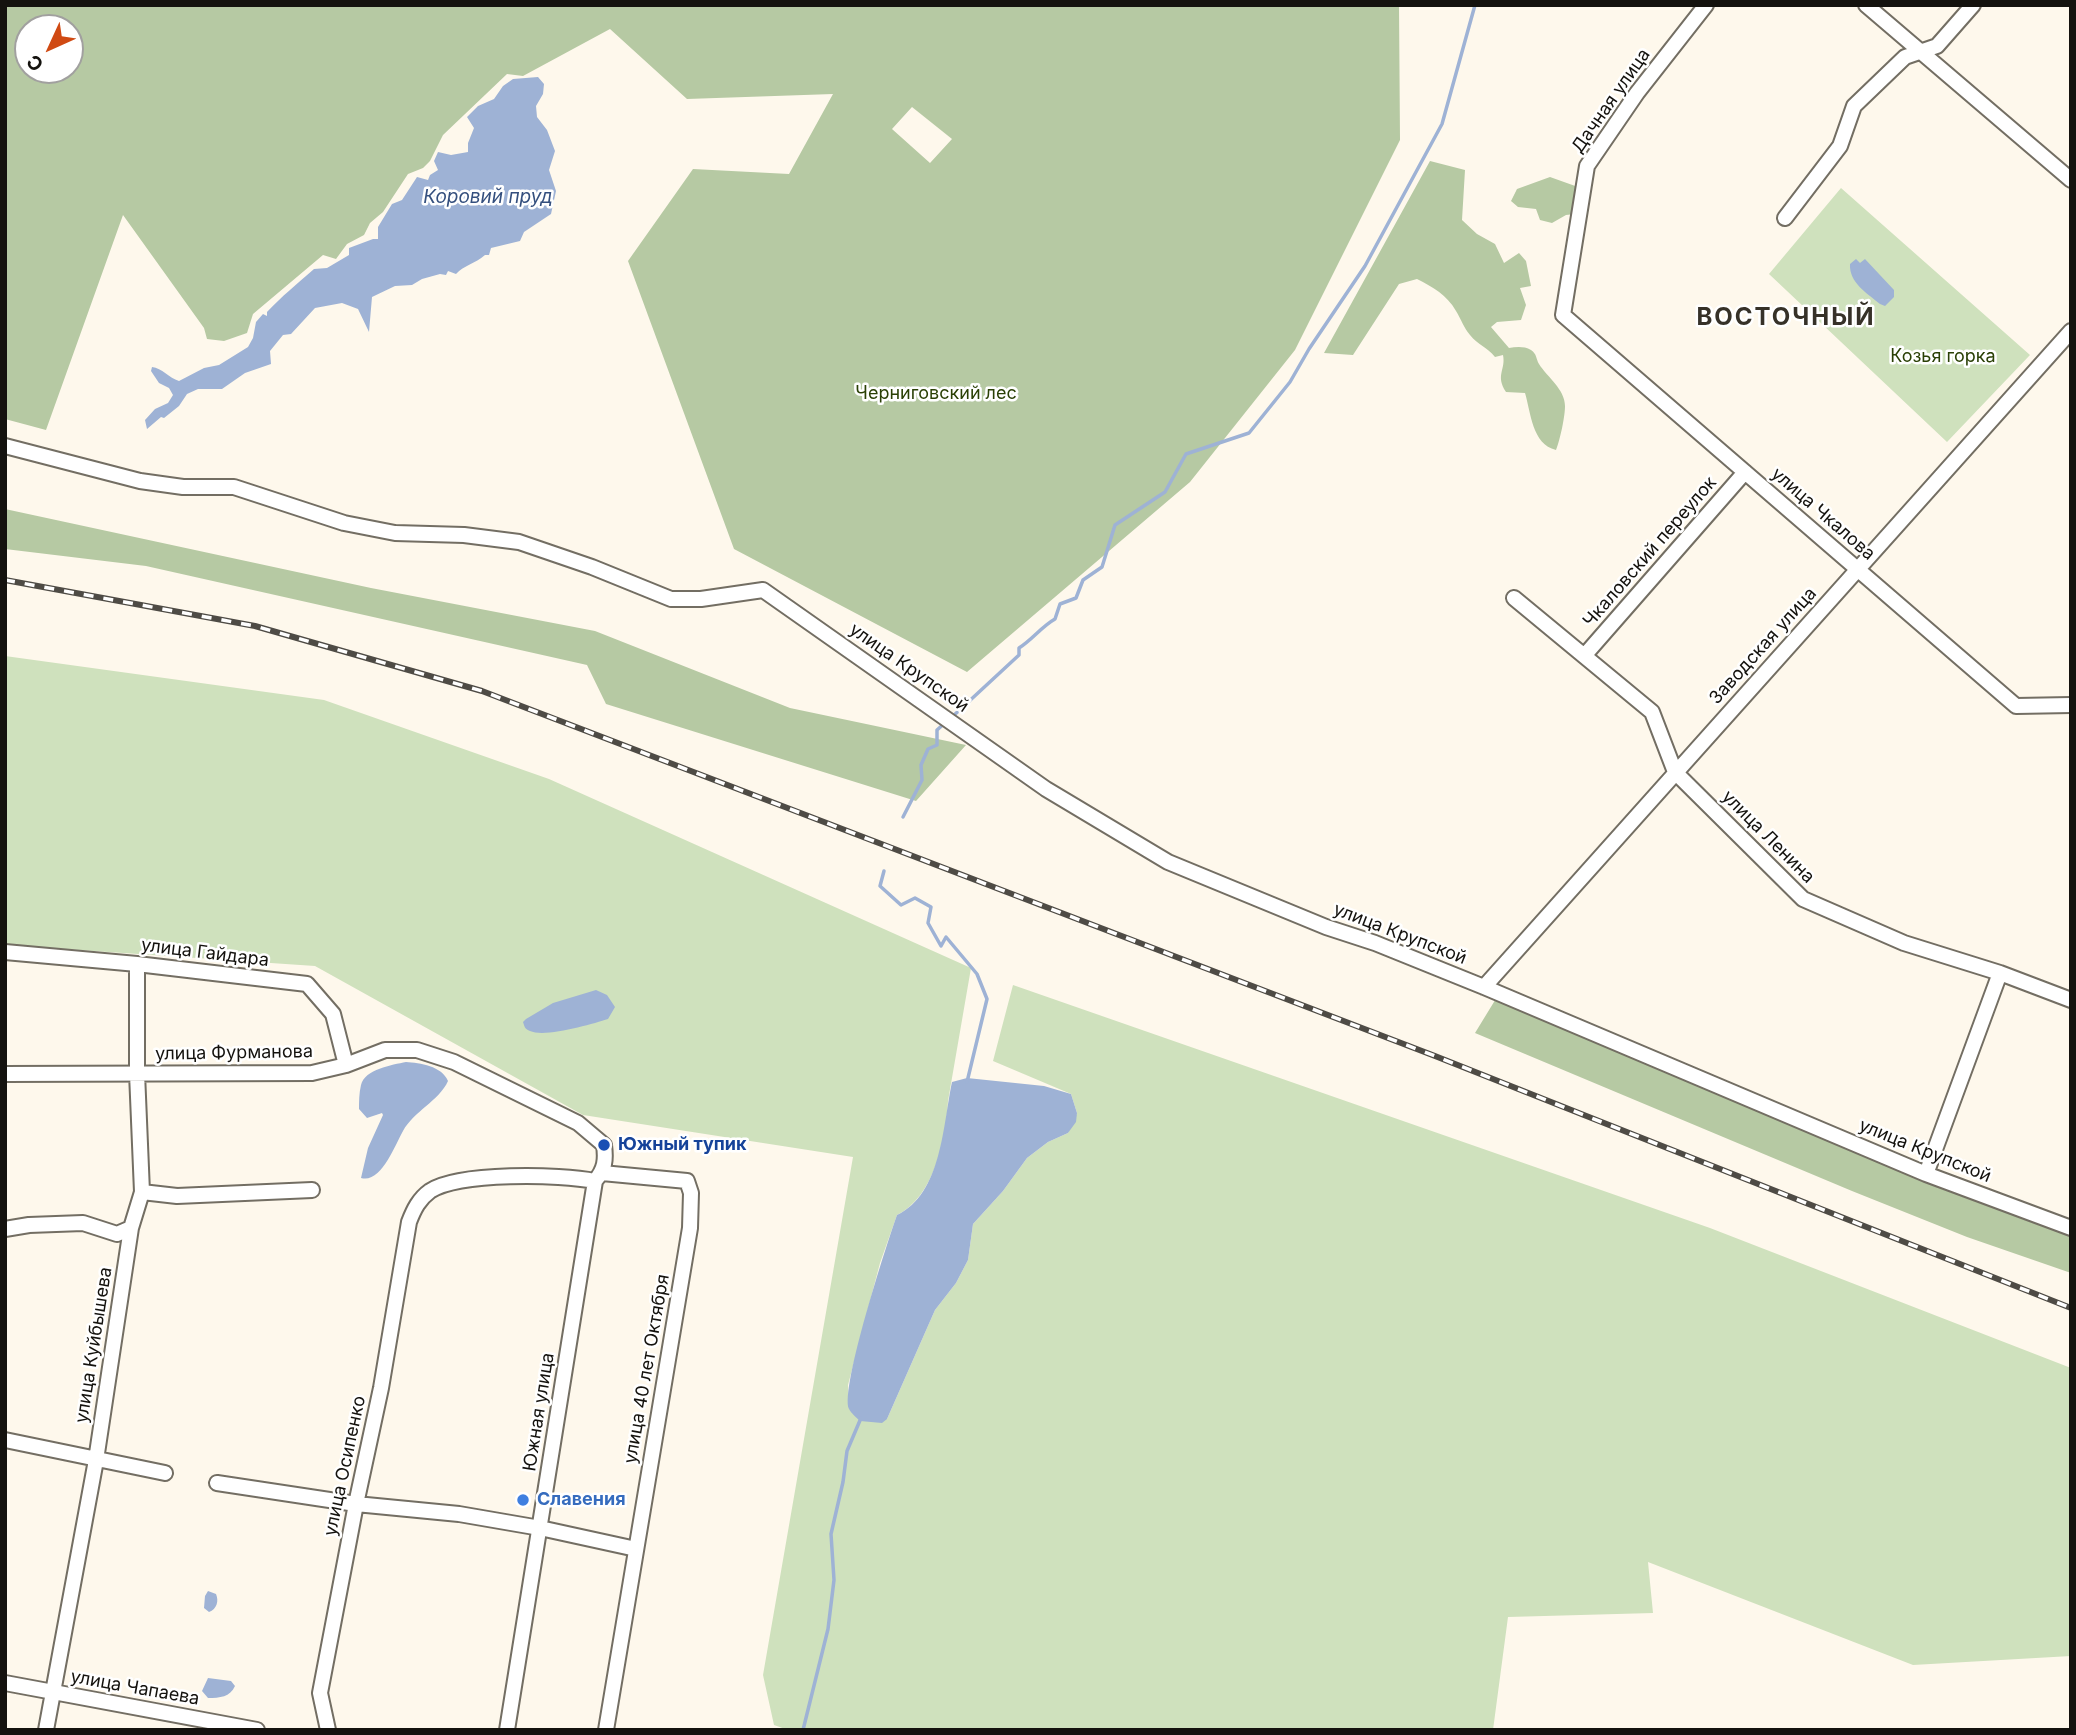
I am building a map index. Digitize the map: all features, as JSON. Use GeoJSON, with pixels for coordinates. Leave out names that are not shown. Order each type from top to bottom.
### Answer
{"type":"FeatureCollection","features":[{"type":"Feature","properties":{"kind":"street","name":"Дачная улица"},"geometry":{"type":"LineString","coordinates":[[1563,315],[1587,166],[1637,93],[1706,5]]}},
{"type":"Feature","properties":{"kind":"street"},"geometry":{"type":"LineString","coordinates":[[1866,5],[2071,180]]}},
{"type":"Feature","properties":{"kind":"street"},"geometry":{"type":"LineString","coordinates":[[1785,218],[1840,146],[1854,106],[1905,57],[1937,46],[1973,5]]}},
{"type":"Feature","properties":{"kind":"street","name":"улица Чкалова"},"geometry":{"type":"LineString","coordinates":[[1563,315],[2016,706],[2071,705]]}},
{"type":"Feature","properties":{"kind":"street","name":"Заводская улица"},"geometry":{"type":"LineString","coordinates":[[1484,987],[2071,331]]}},
{"type":"Feature","properties":{"kind":"street","name":"улица Крупской"},"geometry":{"type":"LineString","coordinates":[[5,446],[140,481],[183,486],[234,487],[344,523],[395,533],[464,535],[519,542],[592,567],[671,599],[701,599],[763,590],[1046,789],[1168,862],[1326,927],[1375,943],[1484,987],[1926,1174],[2071,1228]]}},
{"type":"Feature","properties":{"kind":"street","name":"Чкаловский переулок"},"geometry":{"type":"LineString","coordinates":[[1584,656],[1745,472]]}},
{"type":"Feature","properties":{"kind":"street","name":"улица Ленина"},"geometry":{"type":"LineString","coordinates":[[1514,598],[1653,712],[1675,772],[1803,899],[1904,943],[2000,973],[2071,1000]]}},
{"type":"Feature","properties":{"kind":"street","name":"улица Гайдара"},"geometry":{"type":"LineString","coordinates":[[5,952],[307,984],[333,1014],[346,1065]]}},
{"type":"Feature","properties":{"kind":"street","name":"улица Куйбышева"},"geometry":{"type":"LineString","coordinates":[[46,1730],[96,1460],[131,1228],[142,1192],[137,1073],[137,964]]}},
{"type":"Feature","properties":{"kind":"street"},"geometry":{"type":"LineString","coordinates":[[1926,1174],[2000,973]]}},
{"type":"Feature","properties":{"kind":"street","name":"улица Фурманова"},"geometry":{"type":"LineString","coordinates":[[5,1074],[312,1073],[346,1065],[386,1050],[417,1050],[454,1062],[578,1123],[604,1145]]}},
{"type":"Feature","properties":{"kind":"street","name":"Южная улица"},"geometry":{"type":"LineString","coordinates":[[507,1730],[598,1177],[606,1161],[604,1145]]}},
{"type":"Feature","properties":{"kind":"street","name":"улица Осипенко"},"geometry":{"type":"LineString","coordinates":[[328,1730],[320,1693],[414,1209],[427,1193],[447,1183],[537,1175],[598,1177]]}},
{"type":"Feature","properties":{"kind":"street","name":"улица 40 лет Октября"},"geometry":{"type":"LineString","coordinates":[[598,1177],[687,1181],[691,1193],[690,1228],[606,1730]]}},
{"type":"Feature","properties":{"kind":"street"},"geometry":{"type":"LineString","coordinates":[[142,1192],[177,1196],[312,1190]]}},
{"type":"Feature","properties":{"kind":"street"},"geometry":{"type":"LineString","coordinates":[[5,1229],[29,1225],[83,1223],[117,1234],[131,1228]]}},
{"type":"Feature","properties":{"kind":"street"},"geometry":{"type":"LineString","coordinates":[[5,1440],[165,1473]]}},
{"type":"Feature","properties":{"kind":"street"},"geometry":{"type":"LineString","coordinates":[[217,1483],[356,1504],[459,1514],[636,1549]]}},
{"type":"Feature","properties":{"kind":"street","name":"улица Чапаева"},"geometry":{"type":"LineString","coordinates":[[5,1683],[257,1730]]}},
{"type":"Feature","properties":{"kind":"green space","name":"Черниговский лес"},"geometry":{"type":"Polygon","coordinates":[[[5,5],[1399,5],[1400,140],[1295,350],[1190,482],[967,672],[734,549],[628,261],[693,169],[789,174],[833,94],[687,99],[610,29],[523,76],[507,74],[443,135],[430,161],[423,168],[408,174],[383,212],[370,223],[364,235],[347,244],[336,259],[323,255],[253,314],[247,333],[224,341],[207,339],[204,328],[123,215],[46,430],[5,419],[5,5]],[[912,107],[892,129],[930,163],[952,139],[912,107]]]}},
{"type":"Feature","properties":{"kind":"green space"},"geometry":{"type":"Polygon","coordinates":[[[1430,161],[1465,170],[1462,220],[1477,234],[1495,244],[1504,263],[1519,253],[1526,261],[1531,286],[1520,288],[1526,305],[1521,320],[1497,322],[1491,327],[1509,348],[1523,347],[1533,352],[1562,394],[1565,411],[1556,450],[1548,447],[1537,435],[1525,393],[1506,392],[1501,381],[1503,355],[1495,357],[1476,341],[1448,300],[1417,279],[1399,284],[1353,355],[1324,353],[1430,161]]]}},
{"type":"Feature","properties":{"kind":"green space"},"geometry":{"type":"Polygon","coordinates":[[[1550,177],[1578,187],[1575,214],[1566,215],[1552,223],[1540,220],[1536,209],[1518,207],[1511,201],[1517,189],[1550,177]]]}},
{"type":"Feature","properties":{"kind":"green space","name":"Козья горка"},"geometry":{"type":"Polygon","coordinates":[[[1841,188],[2030,355],[1947,442],[1769,274],[1841,188]]]}},
{"type":"Feature","properties":{"kind":"green space"},"geometry":{"type":"Polygon","coordinates":[[[5,509],[371,588],[595,631],[790,708],[966,745],[916,801],[606,704],[587,665],[146,566],[5,549],[5,509]]]}},
{"type":"Feature","properties":{"kind":"green space"},"geometry":{"type":"Polygon","coordinates":[[[5,656],[324,700],[549,779],[971,968],[941,1149],[936,1166],[920,1195],[897,1215],[880,1263],[848,1385],[849,1409],[887,1419],[935,1310],[956,1283],[968,1260],[973,1224],[1003,1191],[1027,1158],[1048,1142],[1068,1133],[1077,1113],[1071,1094],[993,1061],[1013,985],[1710,1228],[2071,1368],[2071,1656],[1913,1665],[1648,1562],[1653,1613],[1508,1617],[1493,1730],[788,1730],[774,1725],[763,1675],[853,1157],[583,1115],[315,966],[5,945],[5,656]]]}},
{"type":"Feature","properties":{"kind":"green space"},"geometry":{"type":"Polygon","coordinates":[[[1497,997],[2071,1233],[2071,1273],[1967,1237],[1852,1191],[1475,1033],[1497,997]]]}},
{"type":"Feature","properties":{"kind":"water","name":"Коровий пруд"},"geometry":{"type":"Polygon","coordinates":[[[538,77],[544,84],[543,94],[536,106],[537,117],[547,130],[555,151],[549,170],[556,191],[551,214],[524,232],[520,241],[491,248],[489,255],[462,268],[456,274],[448,271],[446,275],[422,279],[412,285],[395,286],[372,297],[369,332],[358,309],[342,303],[315,308],[291,334],[283,335],[270,351],[271,364],[245,373],[222,389],[198,389],[187,394],[179,406],[147,429],[145,420],[155,409],[168,403],[173,395],[169,388],[159,383],[151,371],[152,367],[179,381],[204,368],[219,365],[248,347],[256,322],[263,314],[267,316],[273,306],[314,269],[327,268],[349,255],[349,248],[378,239],[378,227],[392,204],[402,200],[417,177],[428,180],[430,175],[438,170],[434,161],[438,152],[451,155],[468,152],[468,143],[474,128],[467,117],[478,106],[494,99],[503,86],[513,79],[538,77]]]}},
{"type":"Feature","properties":{"kind":"water"},"geometry":{"type":"Polygon","coordinates":[[[1856,259],[1860,263],[1865,259],[1894,290],[1894,297],[1885,306],[1870,296],[1852,277],[1850,264],[1856,259]]]}},
{"type":"Feature","properties":{"kind":"water"},"geometry":{"type":"Polygon","coordinates":[[[596,990],[607,995],[615,1007],[608,1019],[569,1030],[546,1033],[526,1029],[523,1022],[526,1019],[553,1003],[596,990]]]}},
{"type":"Feature","properties":{"kind":"water"},"geometry":{"type":"Polygon","coordinates":[[[406,1062],[424,1064],[436,1069],[448,1081],[439,1094],[408,1124],[381,1169],[375,1175],[361,1178],[368,1148],[383,1115],[382,1113],[367,1118],[359,1109],[361,1085],[373,1071],[406,1062]]]}},
{"type":"Feature","properties":{"kind":"water"},"geometry":{"type":"Polygon","coordinates":[[[967,1078],[1044,1086],[1071,1094],[1077,1113],[1076,1122],[1068,1133],[1048,1142],[1027,1158],[1003,1191],[973,1224],[968,1260],[956,1283],[935,1310],[887,1419],[882,1423],[860,1421],[849,1409],[851,1374],[884,1254],[897,1215],[912,1205],[932,1175],[943,1137],[952,1082],[967,1078]]]}},
{"type":"Feature","properties":{"kind":"water"},"geometry":{"type":"Polygon","coordinates":[[[208,1591],[216,1594],[217,1599],[216,1607],[209,1612],[204,1608],[208,1591]]]}},
{"type":"Feature","properties":{"kind":"water"},"geometry":{"type":"Polygon","coordinates":[[[208,1678],[231,1681],[235,1686],[224,1696],[208,1698],[202,1691],[208,1678]]]}},
{"type":"Feature","properties":{"kind":"waterway"},"geometry":{"type":"LineString","coordinates":[[952,717],[1019,655],[1019,648],[1055,619],[1060,604],[1076,598],[1083,580],[1102,567],[1115,525],[1165,492],[1186,454],[1249,433],[1290,382],[1365,266],[1442,124],[1475,5]]}},
{"type":"Feature","properties":{"kind":"waterway"},"geometry":{"type":"LineString","coordinates":[[903,817],[922,780],[921,765],[928,749],[937,745],[937,730],[946,722]]}},
{"type":"Feature","properties":{"kind":"waterway"},"geometry":{"type":"LineString","coordinates":[[884,871],[880,886],[901,905],[915,898],[931,907],[928,923],[941,946],[946,937],[977,974],[987,999],[967,1082]]}},
{"type":"Feature","properties":{"kind":"waterway"},"geometry":{"type":"LineString","coordinates":[[803,1730],[828,1629],[834,1580],[831,1534],[847,1451],[861,1418]]}},
{"type":"Feature","properties":{"kind":"railway"},"geometry":{"type":"LineString","coordinates":[[5,580],[255,626],[482,691],[1435,1056],[2071,1308]]}},
{"type":"Feature","properties":{"kind":"place","name":"Южный тупик"},"geometry":{"type":"Point","coordinates":[604,1145]}},
{"type":"Feature","properties":{"kind":"place","name":"Славения"},"geometry":{"type":"Point","coordinates":[523,1500]}},
{"type":"Feature","properties":{"kind":"district","name":"ВОСТОЧНЫЙ"},"geometry":{"type":"Point","coordinates":[1786,318]}}]}
